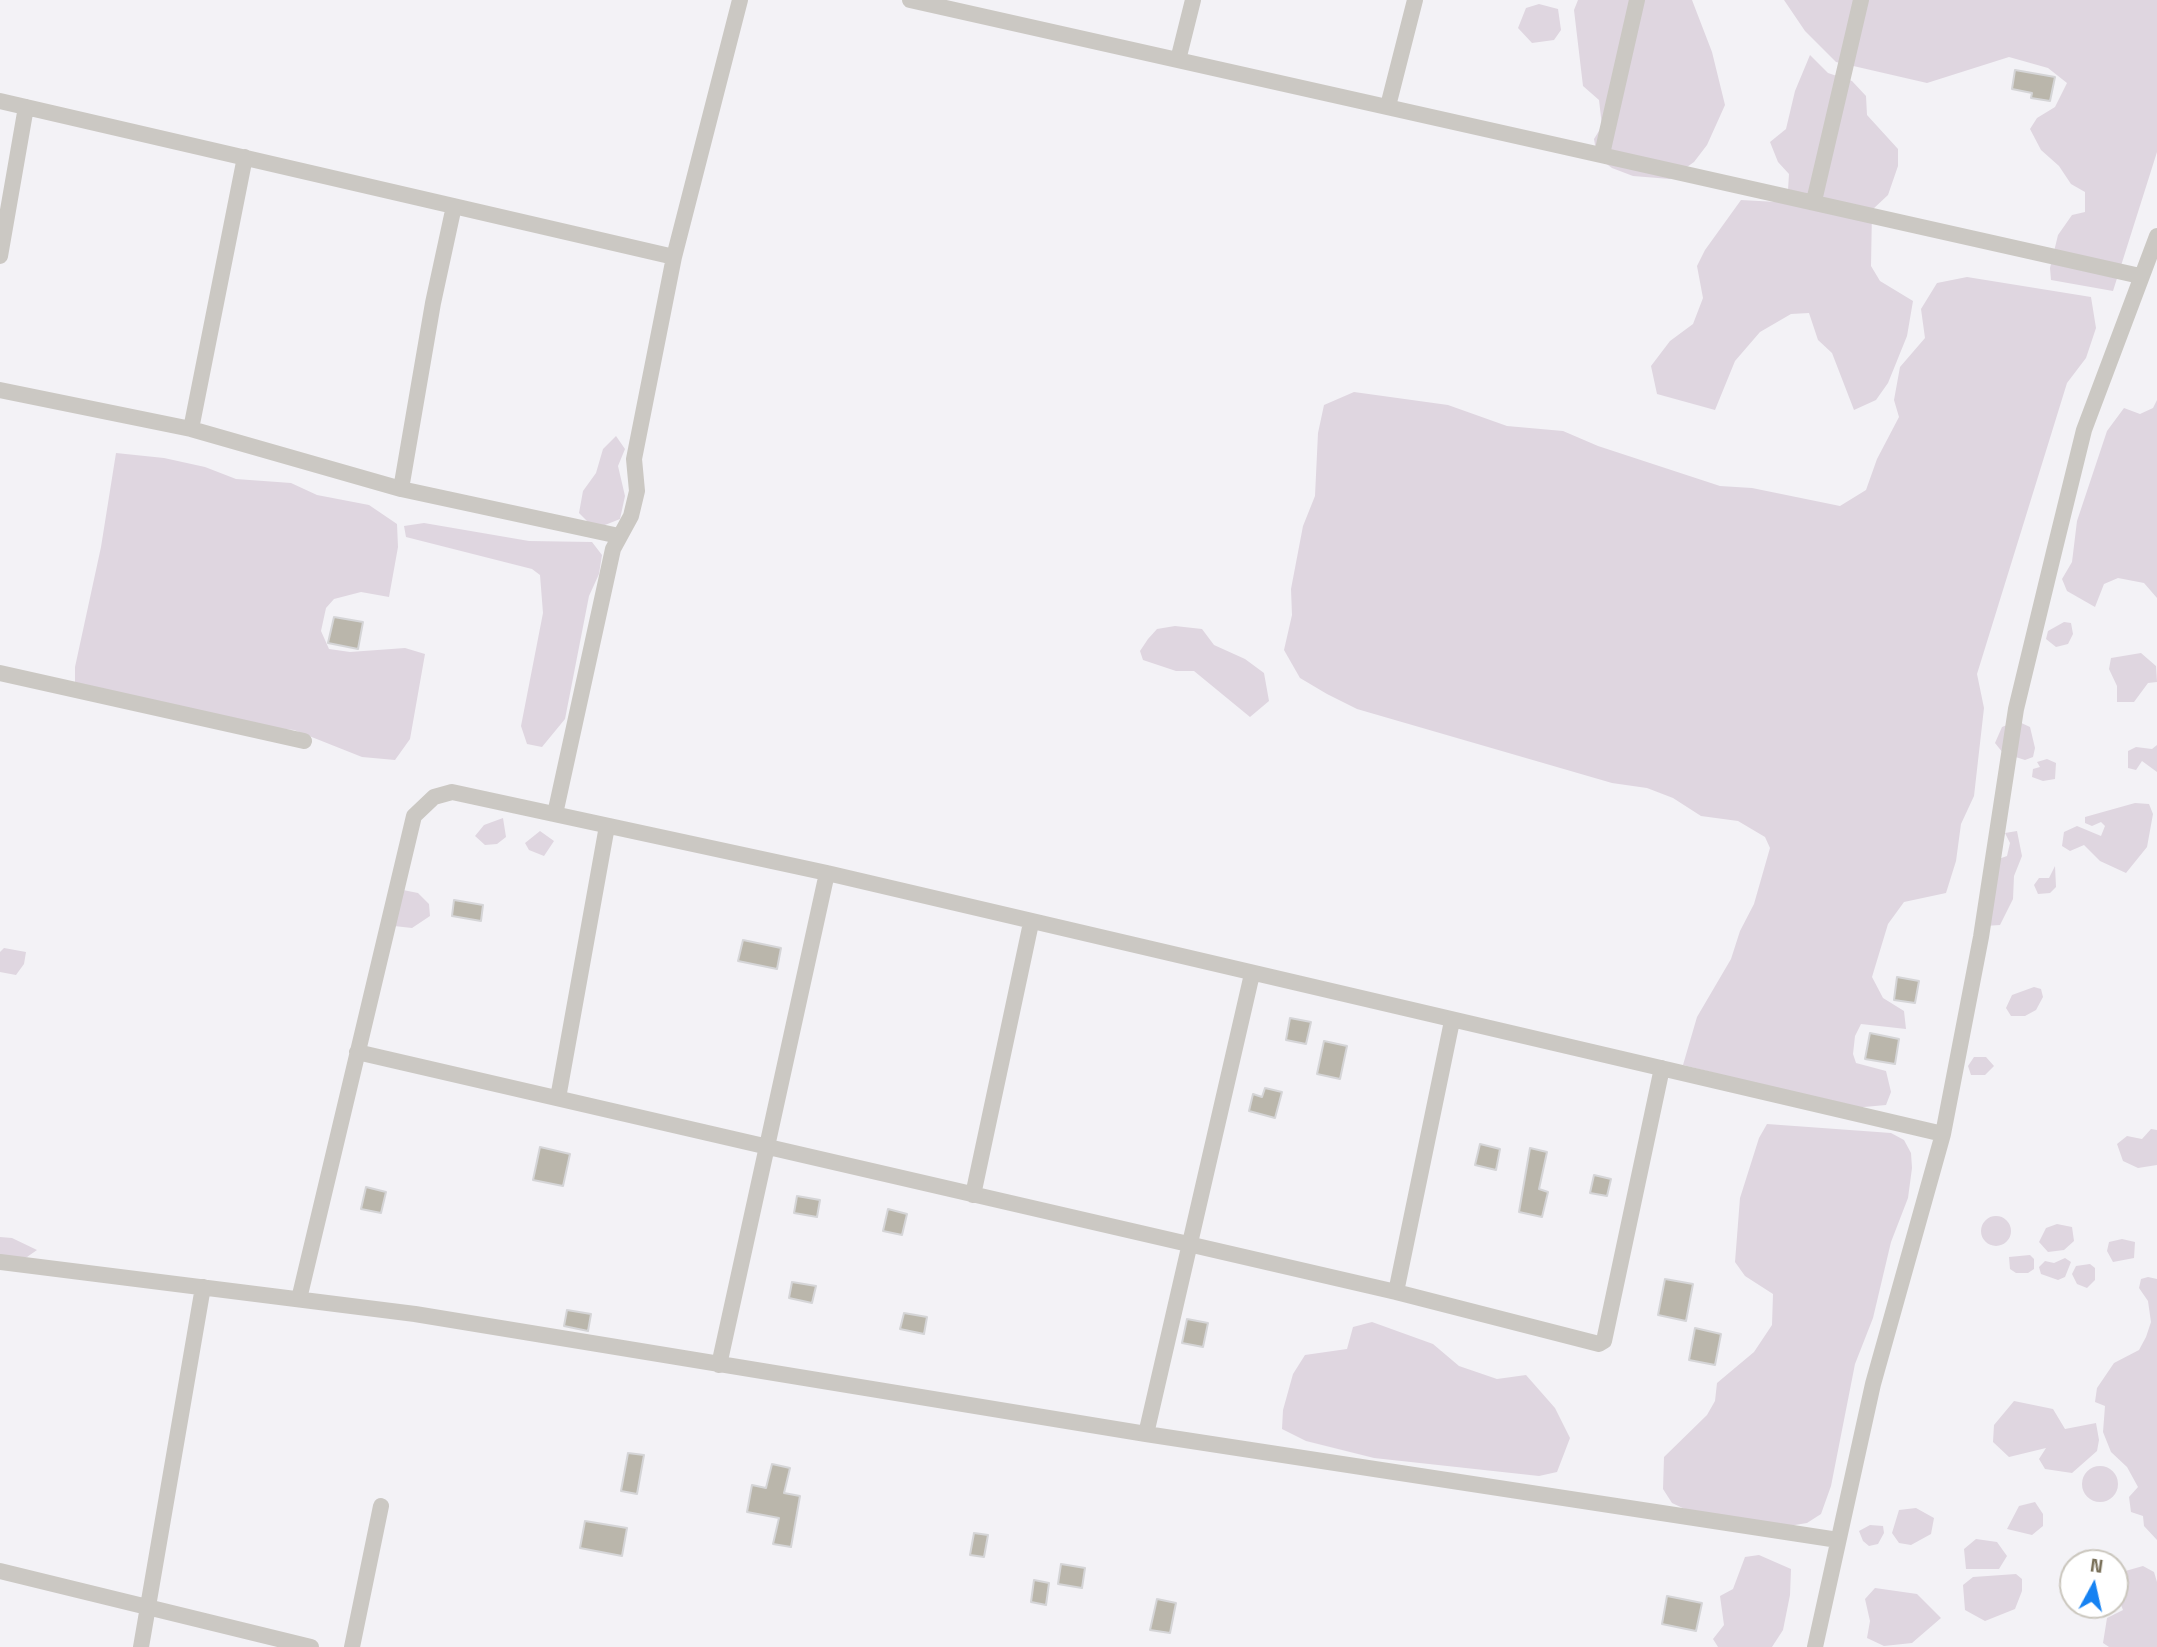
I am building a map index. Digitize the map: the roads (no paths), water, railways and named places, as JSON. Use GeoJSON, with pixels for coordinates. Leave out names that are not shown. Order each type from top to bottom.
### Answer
{"type":"FeatureCollection","features":[{"type":"Feature","properties":{"kind":"street"},"geometry":{"type":"LineString","coordinates":[[555,814],[613,549],[631,516],[638,492],[634,459],[674,257],[740,0]]}},
{"type":"Feature","properties":{"kind":"street"},"geometry":{"type":"LineString","coordinates":[[910,0],[969,6],[1178,60],[2140,276]]}},
{"type":"Feature","properties":{"kind":"street"},"geometry":{"type":"LineString","coordinates":[[1178,60],[1193,0]]}},
{"type":"Feature","properties":{"kind":"street"},"geometry":{"type":"LineString","coordinates":[[1388,106],[1415,0]]}},
{"type":"Feature","properties":{"kind":"street"},"geometry":{"type":"LineString","coordinates":[[1602,154],[1637,0]]}},
{"type":"Feature","properties":{"kind":"street"},"geometry":{"type":"LineString","coordinates":[[1814,201],[1861,0]]}},
{"type":"Feature","properties":{"kind":"street"},"geometry":{"type":"LineString","coordinates":[[0,101],[674,257]]}},
{"type":"Feature","properties":{"kind":"street"},"geometry":{"type":"LineString","coordinates":[[0,256],[26,107]]}},
{"type":"Feature","properties":{"kind":"street"},"geometry":{"type":"LineString","coordinates":[[191,429],[245,157]]}},
{"type":"Feature","properties":{"kind":"street"},"geometry":{"type":"LineString","coordinates":[[401,489],[433,303],[454,206]]}},
{"type":"Feature","properties":{"kind":"street"},"geometry":{"type":"LineString","coordinates":[[1815,1647],[1873,1384],[1943,1134],[1981,937],[2017,709],[2084,430],[2157,236]]}},
{"type":"Feature","properties":{"kind":"street"},"geometry":{"type":"LineString","coordinates":[[0,390],[191,429],[401,489],[619,536]]}},
{"type":"Feature","properties":{"kind":"street"},"geometry":{"type":"LineString","coordinates":[[0,673],[304,741]]}},
{"type":"Feature","properties":{"kind":"street"},"geometry":{"type":"LineString","coordinates":[[299,1299],[414,816],[422,805],[434,797],[453,792],[827,873],[1031,923],[1943,1134]]}},
{"type":"Feature","properties":{"kind":"street"},"geometry":{"type":"LineString","coordinates":[[558,1098],[607,826]]}},
{"type":"Feature","properties":{"kind":"street"},"geometry":{"type":"LineString","coordinates":[[719,1365],[827,873]]}},
{"type":"Feature","properties":{"kind":"street"},"geometry":{"type":"LineString","coordinates":[[973,1195],[1031,923]]}},
{"type":"Feature","properties":{"kind":"street"},"geometry":{"type":"LineString","coordinates":[[1146,1434],[1252,974]]}},
{"type":"Feature","properties":{"kind":"street"},"geometry":{"type":"LineString","coordinates":[[1396,1292],[1452,1021]]}},
{"type":"Feature","properties":{"kind":"street"},"geometry":{"type":"LineString","coordinates":[[357,1052],[1396,1292],[1599,1344],[1603,1342],[1662,1068]]}},
{"type":"Feature","properties":{"kind":"street"},"geometry":{"type":"LineString","coordinates":[[0,1262],[415,1314],[1146,1434],[1838,1540]]}},
{"type":"Feature","properties":{"kind":"street"},"geometry":{"type":"LineString","coordinates":[[141,1647],[203,1287]]}},
{"type":"Feature","properties":{"kind":"street"},"geometry":{"type":"LineString","coordinates":[[352,1647],[381,1506]]}},
{"type":"Feature","properties":{"kind":"street"},"geometry":{"type":"LineString","coordinates":[[0,1571],[311,1647]]}}]}
